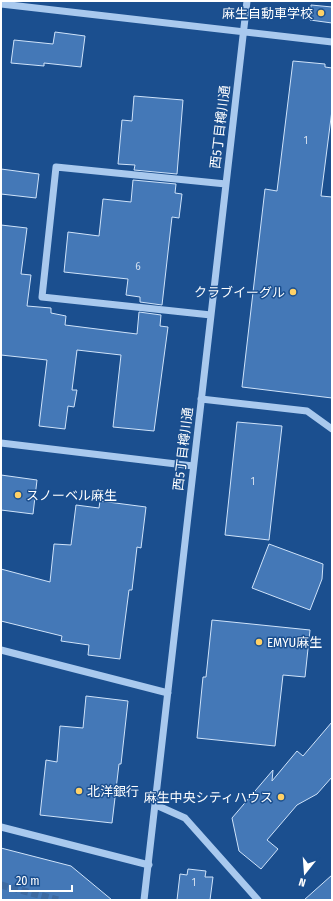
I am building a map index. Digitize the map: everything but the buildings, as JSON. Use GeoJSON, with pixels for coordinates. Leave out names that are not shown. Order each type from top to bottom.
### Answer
{"type":"FeatureCollection","features":[{"type":"Feature","properties":{"kind":"street","name":"西5丁目樽川通"},"geometry":{"type":"LineString","coordinates":[[144,900],[247,1]]}},
{"type":"Feature","properties":{"kind":"street"},"geometry":{"type":"LineString","coordinates":[[1,4],[332,42]]}},
{"type":"Feature","properties":{"kind":"street"},"geometry":{"type":"LineString","coordinates":[[211,315],[42,298],[55,175],[56,167],[226,184]]}},
{"type":"Feature","properties":{"kind":"street"},"geometry":{"type":"LineString","coordinates":[[201,399],[307,411],[332,429]]}},
{"type":"Feature","properties":{"kind":"street"},"geometry":{"type":"LineString","coordinates":[[1,443],[193,466]]}},
{"type":"Feature","properties":{"kind":"street"},"geometry":{"type":"LineString","coordinates":[[1,650],[168,692]]}},
{"type":"Feature","properties":{"kind":"street"},"geometry":{"type":"LineString","coordinates":[[156,805],[185,818],[258,900]]}},
{"type":"Feature","properties":{"kind":"street"},"geometry":{"type":"LineString","coordinates":[[1,827],[148,865]]}},
{"type":"Feature","properties":{"kind":"tunnel"},"geometry":{"type":"LineString","coordinates":[[1,885],[58,900]]}},
{"type":"Feature","properties":{"kind":"place","name":"麻生自動車学校"},"geometry":{"type":"Point","coordinates":[321,13]}},
{"type":"Feature","properties":{"kind":"place","name":"クラブイーグル"},"geometry":{"type":"Point","coordinates":[293,292]}},
{"type":"Feature","properties":{"kind":"place","name":"スノーベル麻生"},"geometry":{"type":"Point","coordinates":[18,495]}},
{"type":"Feature","properties":{"kind":"place","name":"EMYU麻生"},"geometry":{"type":"Point","coordinates":[259,642]}},
{"type":"Feature","properties":{"kind":"place","name":"北洋銀行"},"geometry":{"type":"Point","coordinates":[79,791]}},
{"type":"Feature","properties":{"kind":"place","name":"麻生中央シティハウス"},"geometry":{"type":"Point","coordinates":[281,797]}}]}
